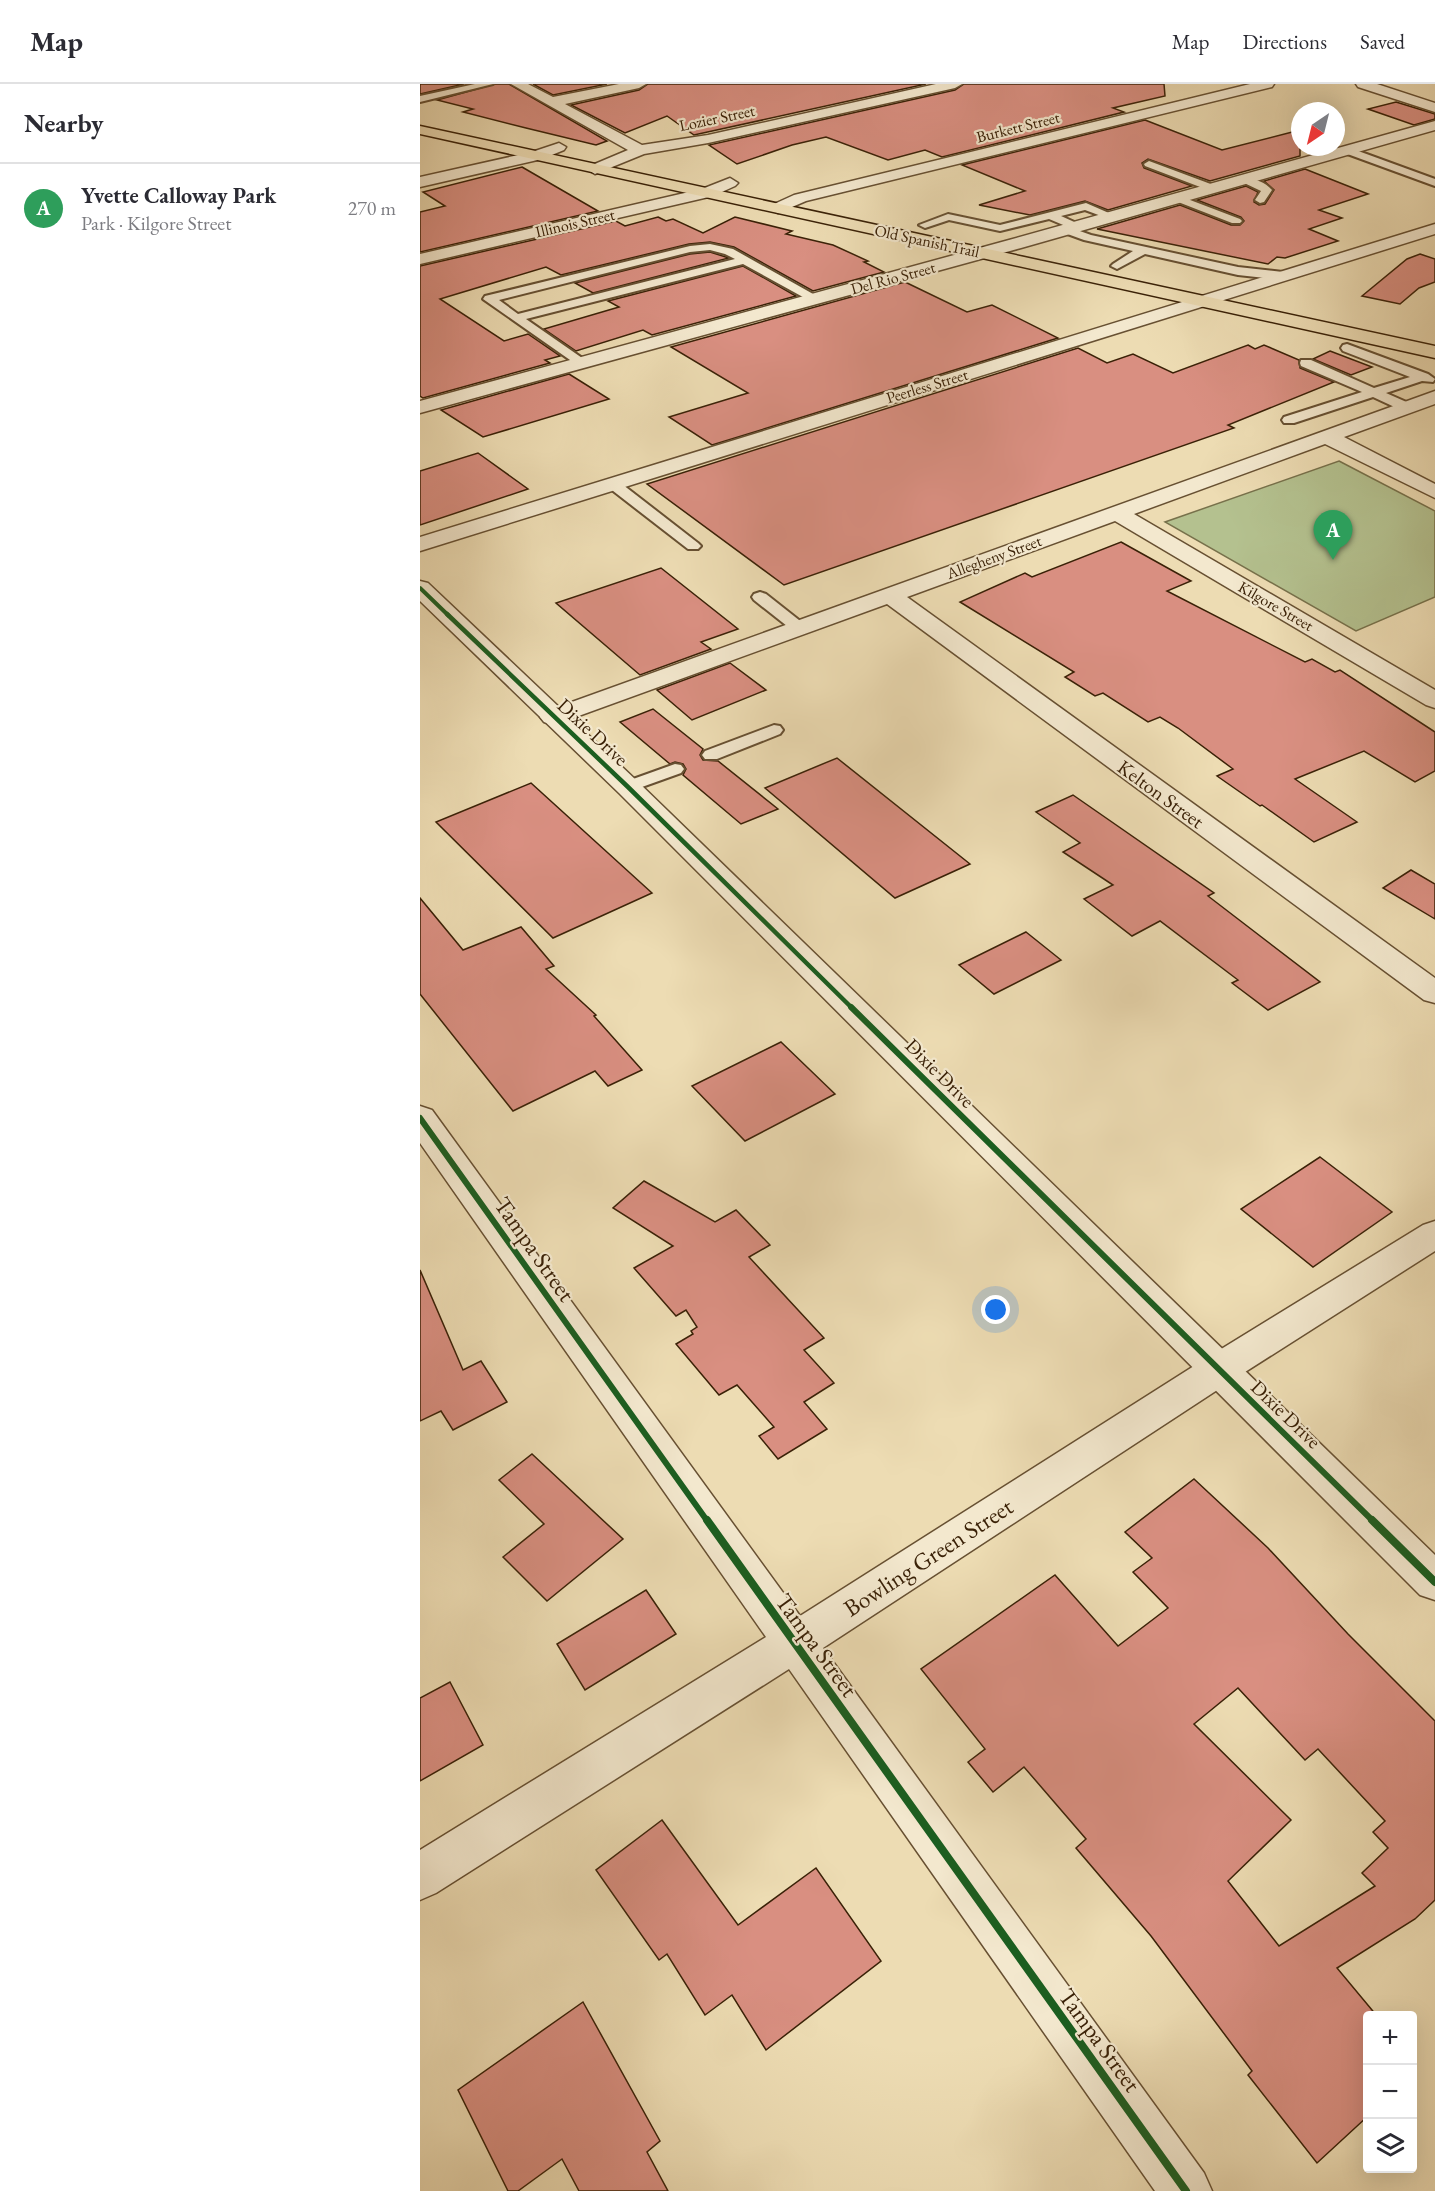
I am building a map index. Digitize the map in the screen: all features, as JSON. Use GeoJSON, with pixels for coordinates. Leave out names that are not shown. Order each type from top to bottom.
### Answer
{"type":"FeatureCollection","features":[{"type":"Feature","properties":{"kind":"main road","name":"Old Spanish Trail"},"geometry":{"type":"LineString","coordinates":[[420,116],[1435,335]]}},
{"type":"Feature","properties":{"kind":"main road","name":"Old Spanish Trail"},"geometry":{"type":"LineString","coordinates":[[420,130],[1435,352]]}},
{"type":"Feature","properties":{"kind":"street"},"geometry":{"type":"LineString","coordinates":[[518,84],[640,150]]}},
{"type":"Feature","properties":{"kind":"street"},"geometry":{"type":"LineString","coordinates":[[552,102],[639,84]]}},
{"type":"Feature","properties":{"kind":"street","name":"Lozier Street"},"geometry":{"type":"LineString","coordinates":[[595,169],[640,150],[708,139],[955,84]]}},
{"type":"Feature","properties":{"kind":"street","name":"Burkett Street"},"geometry":{"type":"LineString","coordinates":[[778,208],[800,198],[1267,84]]}},
{"type":"Feature","properties":{"kind":"street"},"geometry":{"type":"LineString","coordinates":[[1363,84],[1435,108]]}},
{"type":"Feature","properties":{"kind":"street","name":"Del Rio Street"},"geometry":{"type":"LineString","coordinates":[[420,407],[809,296],[982,254],[1435,125]]}},
{"type":"Feature","properties":{"kind":"street"},"geometry":{"type":"LineString","coordinates":[[420,182],[537,156],[559,147]]}},
{"type":"Feature","properties":{"kind":"street","name":"Illinois Street"},"geometry":{"type":"LineString","coordinates":[[420,259],[707,193],[730,183]]}},
{"type":"Feature","properties":{"kind":"street","name":"Peerless Street"},"geometry":{"type":"LineString","coordinates":[[420,544],[1435,229]]}},
{"type":"Feature","properties":{"kind":"street","name":"Allegheny Street"},"geometry":{"type":"LineString","coordinates":[[553,717],[1336,433],[1427,394]]}},
{"type":"Feature","properties":{"kind":"street"},"geometry":{"type":"LineString","coordinates":[[1336,433],[1435,492]]}},
{"type":"Feature","properties":{"kind":"street","name":"Kilgore Street"},"geometry":{"type":"LineString","coordinates":[[1117,513],[1435,700]]}},
{"type":"Feature","properties":{"kind":"street","name":"Dixie Drive"},"geometry":{"type":"LineString","coordinates":[[420,588],[628,788],[1435,1582]]}},
{"type":"Feature","properties":{"kind":"street","name":"Kelton Street"},"geometry":{"type":"LineString","coordinates":[[888,594],[1435,993]]}},
{"type":"Feature","properties":{"kind":"street","name":"Tampa Street"},"geometry":{"type":"LineString","coordinates":[[420,1118],[1186,2191]]}},
{"type":"Feature","properties":{"kind":"street","name":"Bowling Green Street"},"geometry":{"type":"LineString","coordinates":[[420,1877],[794,1643],[1218,1370],[1435,1234]]}},
{"type":"Feature","properties":{"kind":"lane"},"geometry":{"type":"LineString","coordinates":[[420,99],[488,84]]}},
{"type":"Feature","properties":{"kind":"lane"},"geometry":{"type":"LineString","coordinates":[[1346,150],[1435,183]]}},
{"type":"Feature","properties":{"kind":"lane"},"geometry":{"type":"LineString","coordinates":[[1149,164],[1212,188]]}},
{"type":"Feature","properties":{"kind":"lane"},"geometry":{"type":"LineString","coordinates":[[1244,179],[1267,189],[1260,200]]}},
{"type":"Feature","properties":{"kind":"lane"},"geometry":{"type":"LineString","coordinates":[[1177,198],[1236,221]]}},
{"type":"Feature","properties":{"kind":"lane"},"geometry":{"type":"LineString","coordinates":[[964,234],[988,224],[1002,222],[1016,224],[1086,207],[1112,217]]}},
{"type":"Feature","properties":{"kind":"lane"},"geometry":{"type":"LineString","coordinates":[[925,225],[972,212]]}},
{"type":"Feature","properties":{"kind":"lane"},"geometry":{"type":"LineString","coordinates":[[1050,215],[1088,238],[1238,271],[1283,276]]}},
{"type":"Feature","properties":{"kind":"lane"},"geometry":{"type":"LineString","coordinates":[[948,217],[988,224]]}},
{"type":"Feature","properties":{"kind":"lane"},"geometry":{"type":"LineString","coordinates":[[580,363],[489,299],[690,249],[719,248],[809,296]]}},
{"type":"Feature","properties":{"kind":"lane"},"geometry":{"type":"LineString","coordinates":[[1117,266],[1144,250]]}},
{"type":"Feature","properties":{"kind":"lane"},"geometry":{"type":"LineString","coordinates":[[516,318],[744,260]]}},
{"type":"Feature","properties":{"kind":"lane"},"geometry":{"type":"LineString","coordinates":[[1362,337],[1337,352],[1306,363],[1374,393],[1427,394]]}},
{"type":"Feature","properties":{"kind":"lane"},"geometry":{"type":"LineString","coordinates":[[1337,352],[1427,394]]}},
{"type":"Feature","properties":{"kind":"lane"},"geometry":{"type":"LineString","coordinates":[[1289,420],[1374,393],[1427,394]]}},
{"type":"Feature","properties":{"kind":"lane"},"geometry":{"type":"LineString","coordinates":[[1315,412],[1336,433]]}},
{"type":"Feature","properties":{"kind":"lane"},"geometry":{"type":"LineString","coordinates":[[613,484],[693,546]]}},
{"type":"Feature","properties":{"kind":"lane"},"geometry":{"type":"LineString","coordinates":[[760,597],[798,627]]}},
{"type":"Feature","properties":{"kind":"lane"},"geometry":{"type":"LineString","coordinates":[[711,755],[774,730]]}},
{"type":"Feature","properties":{"kind":"lane"},"geometry":{"type":"LineString","coordinates":[[628,788],[675,769]]}},
{"type":"Feature","properties":{"kind":"green space"},"geometry":{"type":"Polygon","coordinates":[[[1339,461],[1435,511],[1435,597],[1356,631],[1165,522],[1339,461]]]}},
{"type":"Feature","properties":{"kind":"building"},"geometry":{"type":"Polygon","coordinates":[[[420,84],[464,84],[420,94],[420,84]]]}},
{"type":"Feature","properties":{"kind":"building"},"geometry":{"type":"Polygon","coordinates":[[[495,84],[509,84],[607,141],[596,145],[463,112],[473,109],[437,100],[495,84]]]}},
{"type":"Feature","properties":{"kind":"building"},"geometry":{"type":"Polygon","coordinates":[[[533,84],[607,84],[553,95],[533,84]]]}},
{"type":"Feature","properties":{"kind":"building"},"geometry":{"type":"Polygon","coordinates":[[[648,84],[926,84],[694,135],[667,116],[625,133],[571,105],[639,90],[648,84]]]}},
{"type":"Feature","properties":{"kind":"building"},"geometry":{"type":"Polygon","coordinates":[[[964,84],[1164,84],[1165,96],[1113,108],[1124,112],[942,157],[925,150],[888,160],[826,137],[792,145],[737,164],[709,145],[955,90],[964,84]]]}},
{"type":"Feature","properties":{"kind":"building"},"geometry":{"type":"Polygon","coordinates":[[[1396,102],[1435,114],[1435,119],[1414,125],[1368,109],[1396,102]]]}},
{"type":"Feature","properties":{"kind":"building"},"geometry":{"type":"Polygon","coordinates":[[[1145,120],[1222,150],[1291,132],[1291,156],[1300,156],[1210,181],[1148,159],[1142,163],[1144,168],[1192,186],[1108,210],[1085,201],[1030,215],[979,205],[1025,191],[962,165],[1145,120]]]}},
{"type":"Feature","properties":{"kind":"building"},"geometry":{"type":"Polygon","coordinates":[[[522,167],[598,211],[420,252],[420,212],[445,206],[423,192],[522,167]]]}},
{"type":"Feature","properties":{"kind":"building"},"geometry":{"type":"Polygon","coordinates":[[[1305,169],[1368,194],[1319,210],[1342,218],[1309,229],[1338,241],[1285,258],[1277,257],[1268,264],[1097,229],[1180,205],[1231,225],[1240,225],[1244,221],[1241,217],[1197,200],[1246,186],[1258,192],[1254,202],[1259,205],[1265,204],[1274,190],[1264,181],[1305,169]]]}},
{"type":"Feature","properties":{"kind":"building"},"geometry":{"type":"Polygon","coordinates":[[[658,217],[666,221],[673,219],[703,233],[735,217],[792,231],[786,234],[833,245],[868,261],[864,262],[884,272],[813,291],[734,247],[710,242],[689,244],[561,275],[546,267],[440,299],[504,341],[528,334],[560,356],[545,360],[550,363],[423,398],[420,396],[420,266],[616,221],[625,226],[658,217]]]}},
{"type":"Feature","properties":{"kind":"building"},"geometry":{"type":"Polygon","coordinates":[[[710,252],[729,258],[593,293],[575,283],[690,254],[710,252]]]}},
{"type":"Feature","properties":{"kind":"building"},"geometry":{"type":"Polygon","coordinates":[[[1420,254],[1435,259],[1435,282],[1419,288],[1400,304],[1362,296],[1407,259],[1420,254]]]}},
{"type":"Feature","properties":{"kind":"building"},"geometry":{"type":"Polygon","coordinates":[[[743,266],[796,296],[652,335],[643,330],[576,351],[544,329],[619,307],[608,301],[743,266]]]}},
{"type":"Feature","properties":{"kind":"building"},"geometry":{"type":"Polygon","coordinates":[[[905,282],[967,312],[992,305],[1058,338],[712,445],[669,417],[748,393],[671,347],[905,282]]]}},
{"type":"Feature","properties":{"kind":"building"},"geometry":{"type":"Polygon","coordinates":[[[1248,345],[1255,349],[1264,345],[1299,360],[1300,368],[1334,382],[1228,425],[1234,428],[784,585],[647,484],[1078,348],[1107,363],[1133,354],[1173,373],[1248,345]]]}},
{"type":"Feature","properties":{"kind":"building"},"geometry":{"type":"Polygon","coordinates":[[[1330,351],[1372,367],[1351,375],[1313,359],[1330,351]]]}},
{"type":"Feature","properties":{"kind":"building"},"geometry":{"type":"Polygon","coordinates":[[[569,374],[609,399],[483,437],[441,410],[569,374]]]}},
{"type":"Feature","properties":{"kind":"building"},"geometry":{"type":"Polygon","coordinates":[[[478,453],[528,489],[420,525],[420,471],[478,453]]]}},
{"type":"Feature","properties":{"kind":"building"},"geometry":{"type":"Polygon","coordinates":[[[1121,542],[1191,581],[1167,591],[1305,662],[1312,659],[1335,672],[1340,670],[1435,732],[1435,771],[1415,782],[1364,751],[1295,779],[1357,822],[1314,842],[1217,776],[1233,769],[1178,728],[1160,717],[1148,722],[1103,693],[1095,696],[1065,677],[1074,672],[960,602],[1025,573],[1032,577],[1121,542]]]}},
{"type":"Feature","properties":{"kind":"building"},"geometry":{"type":"Polygon","coordinates":[[[661,568],[738,629],[701,642],[711,649],[640,675],[556,603],[661,568]]]}},
{"type":"Feature","properties":{"kind":"building"},"geometry":{"type":"Polygon","coordinates":[[[730,663],[766,690],[692,720],[657,690],[730,663]]]}},
{"type":"Feature","properties":{"kind":"building"},"geometry":{"type":"Polygon","coordinates":[[[653,709],[703,749],[700,755],[703,760],[718,761],[778,809],[741,824],[683,775],[686,769],[683,764],[675,762],[670,764],[620,722],[653,709]]]}},
{"type":"Feature","properties":{"kind":"building"},"geometry":{"type":"Polygon","coordinates":[[[837,758],[970,864],[895,898],[765,788],[837,758]]]}},
{"type":"Feature","properties":{"kind":"building"},"geometry":{"type":"Polygon","coordinates":[[[531,783],[652,893],[553,938],[436,822],[531,783]]]}},
{"type":"Feature","properties":{"kind":"building"},"geometry":{"type":"Polygon","coordinates":[[[1073,795],[1214,893],[1208,896],[1320,982],[1268,1010],[1232,983],[1238,980],[1160,921],[1132,936],[1084,899],[1113,885],[1063,852],[1080,843],[1036,812],[1073,795]]]}},
{"type":"Feature","properties":{"kind":"building"},"geometry":{"type":"Polygon","coordinates":[[[1411,870],[1435,884],[1435,919],[1383,888],[1411,870]]]}},
{"type":"Feature","properties":{"kind":"building"},"geometry":{"type":"Polygon","coordinates":[[[420,898],[463,950],[521,927],[554,966],[546,969],[596,1015],[594,1016],[642,1070],[608,1086],[595,1071],[513,1111],[420,994],[420,898]]]}},
{"type":"Feature","properties":{"kind":"building"},"geometry":{"type":"Polygon","coordinates":[[[1026,932],[1061,960],[994,994],[959,965],[1026,932]]]}},
{"type":"Feature","properties":{"kind":"building"},"geometry":{"type":"Polygon","coordinates":[[[781,1042],[835,1094],[745,1141],[692,1086],[781,1042]]]}},
{"type":"Feature","properties":{"kind":"building"},"geometry":{"type":"Polygon","coordinates":[[[1320,1157],[1392,1212],[1313,1267],[1241,1209],[1320,1157]]]}},
{"type":"Feature","properties":{"kind":"building"},"geometry":{"type":"Polygon","coordinates":[[[644,1181],[715,1222],[736,1210],[770,1245],[749,1257],[824,1338],[804,1350],[834,1383],[804,1402],[827,1429],[778,1459],[759,1436],[774,1427],[737,1385],[719,1395],[676,1344],[693,1334],[691,1331],[697,1327],[686,1310],[676,1316],[634,1268],[673,1246],[613,1208],[644,1181]]]}},
{"type":"Feature","properties":{"kind":"building"},"geometry":{"type":"Polygon","coordinates":[[[420,1270],[463,1370],[481,1361],[507,1402],[453,1430],[441,1411],[420,1421],[420,1270]]]}},
{"type":"Feature","properties":{"kind":"building"},"geometry":{"type":"Polygon","coordinates":[[[532,1454],[623,1539],[547,1601],[503,1557],[544,1524],[499,1480],[532,1454]]]}},
{"type":"Feature","properties":{"kind":"building"},"geometry":{"type":"Polygon","coordinates":[[[1194,1479],[1268,1548],[1348,1634],[1435,1721],[1435,1900],[1415,1919],[1337,1968],[1373,2011],[1363,2011],[1363,2121],[1317,2163],[1248,2075],[1252,2071],[1151,1936],[1076,1848],[1086,1839],[1024,1767],[993,1792],[968,1762],[985,1749],[921,1669],[1055,1575],[1118,1646],[1168,1608],[1133,1572],[1152,1558],[1125,1532],[1194,1479]],[[1238,1688],[1194,1724],[1291,1820],[1228,1881],[1279,1946],[1375,1886],[1362,1873],[1388,1848],[1373,1832],[1385,1821],[1318,1749],[1305,1760],[1238,1688]]]}},
{"type":"Feature","properties":{"kind":"building"},"geometry":{"type":"Polygon","coordinates":[[[646,1590],[676,1634],[585,1690],[557,1644],[646,1590]]]}},
{"type":"Feature","properties":{"kind":"building"},"geometry":{"type":"Polygon","coordinates":[[[450,1682],[483,1745],[420,1781],[420,1698],[450,1682]]]}},
{"type":"Feature","properties":{"kind":"building"},"geometry":{"type":"Polygon","coordinates":[[[662,1820],[738,1925],[816,1868],[881,1961],[766,2050],[732,1995],[705,2015],[667,1954],[659,1960],[596,1870],[662,1820]]]}},
{"type":"Feature","properties":{"kind":"building"},"geometry":{"type":"Polygon","coordinates":[[[583,2002],[660,2141],[647,2152],[668,2191],[579,2191],[562,2159],[518,2191],[508,2191],[458,2090],[583,2002]]]}},
{"type":"Feature","properties":{"kind":"cycle path"},"geometry":{"type":"LineString","coordinates":[[420,588],[628,787],[1435,1582]]}},
{"type":"Feature","properties":{"kind":"cycle path"},"geometry":{"type":"LineString","coordinates":[[420,1118],[1186,2191]]}},
{"type":"Feature","properties":{"kind":"place","name":"Yvette Calloway Park"},"geometry":{"type":"Point","coordinates":[1333,560]}}]}
